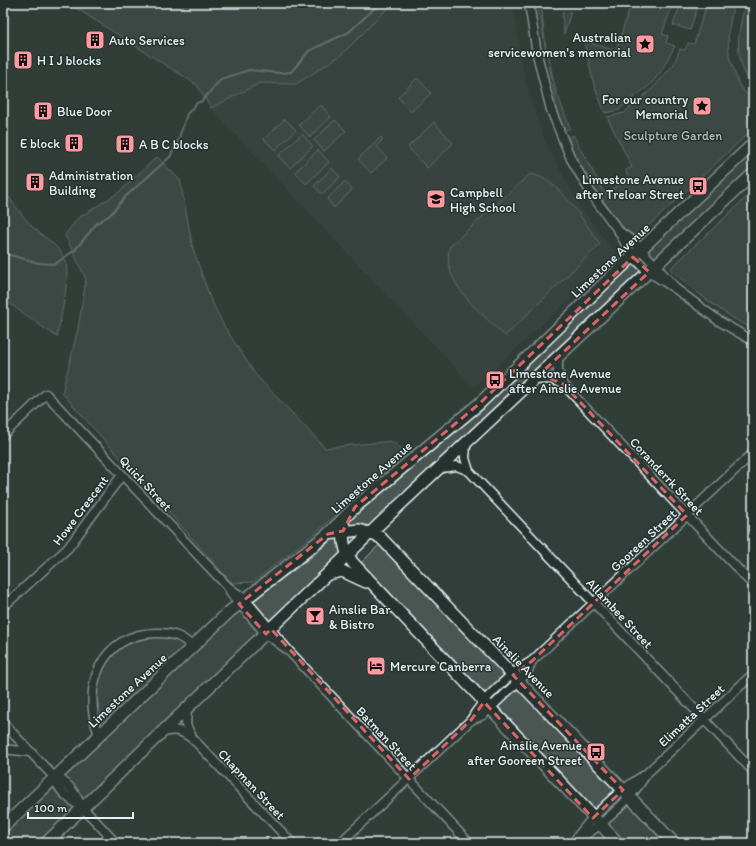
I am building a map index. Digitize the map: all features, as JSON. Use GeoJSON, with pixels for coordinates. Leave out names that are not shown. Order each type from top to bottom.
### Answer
{"type":"FeatureCollection","features":[{"type":"Feature","properties":{"kind":"main road","name":"Limestone Avenue"},"geometry":{"type":"LineString","coordinates":[[3,826],[242,601],[328,534],[355,507],[479,404],[753,144]]}},
{"type":"Feature","properties":{"kind":"main road"},"geometry":{"type":"LineString","coordinates":[[46,843],[389,515],[441,468],[753,174]]}},
{"type":"Feature","properties":{"kind":"main road"},"geometry":{"type":"LineString","coordinates":[[355,507],[346,521],[343,531],[343,543],[347,555],[375,587],[618,843]]}},
{"type":"Feature","properties":{"kind":"main road"},"geometry":{"type":"LineString","coordinates":[[389,515],[386,531],[390,546]]}},
{"type":"Feature","properties":{"kind":"main road","name":"Ainslie Avenue"},"geometry":{"type":"LineString","coordinates":[[328,534],[359,530],[380,537],[674,843]]}},
{"type":"Feature","properties":{"kind":"main road"},"geometry":{"type":"LineString","coordinates":[[326,575],[342,571],[375,587]]}},
{"type":"Feature","properties":{"kind":"street"},"geometry":{"type":"LineString","coordinates":[[530,3],[537,54],[551,110],[581,176],[592,195],[637,253],[676,289],[719,321],[753,341]]}},
{"type":"Feature","properties":{"kind":"street","name":"Coranderrk Street"},"geometry":{"type":"LineString","coordinates":[[558,357],[558,371],[563,384],[753,584]]}},
{"type":"Feature","properties":{"kind":"street"},"geometry":{"type":"LineString","coordinates":[[534,380],[550,379],[563,384]]}},
{"type":"Feature","properties":{"kind":"street","name":"Quick Street"},"geometry":{"type":"LineString","coordinates":[[3,435],[46,394],[228,588],[242,601]]}},
{"type":"Feature","properties":{"kind":"street"},"geometry":{"type":"LineString","coordinates":[[466,444],[465,458],[469,471]]}},
{"type":"Feature","properties":{"kind":"street","name":"Gooreen Street"},"geometry":{"type":"LineString","coordinates":[[340,843],[471,720],[477,708],[487,705],[515,678],[521,667],[532,661],[753,453]]}},
{"type":"Feature","properties":{"kind":"street"},"geometry":{"type":"LineString","coordinates":[[441,468],[457,466],[469,471]]}},
{"type":"Feature","properties":{"kind":"street","name":"Allambee Street"},"geometry":{"type":"LineString","coordinates":[[469,471],[753,771]]}},
{"type":"Feature","properties":{"kind":"street","name":"Howe Crescent"},"geometry":{"type":"LineString","coordinates":[[3,607],[68,548],[122,475]]}},
{"type":"Feature","properties":{"kind":"street","name":"Batman Street"},"geometry":{"type":"LineString","coordinates":[[242,601],[268,632],[288,650],[469,843]]}},
{"type":"Feature","properties":{"kind":"street"},"geometry":{"type":"LineString","coordinates":[[99,735],[95,724],[93,689],[97,672],[104,659],[115,646],[130,637],[145,633],[162,633],[180,636],[192,647]]}},
{"type":"Feature","properties":{"kind":"street","name":"Elimatta Street"},"geometry":{"type":"LineString","coordinates":[[573,843],[591,832],[596,821],[753,674]]}},
{"type":"Feature","properties":{"kind":"street","name":"Chapman Street"},"geometry":{"type":"LineString","coordinates":[[187,709],[186,725],[195,741]]}},
{"type":"Feature","properties":{"kind":"street"},"geometry":{"type":"LineString","coordinates":[[5,728],[31,752],[55,778],[62,779],[78,797],[82,808],[116,843]]}},
{"type":"Feature","properties":{"kind":"street","name":"Chapman Street"},"geometry":{"type":"LineString","coordinates":[[162,733],[173,730],[187,734],[292,843]]}},
{"type":"Feature","properties":{"kind":"street"},"geometry":{"type":"LineString","coordinates":[[3,748],[31,752]]}},
{"type":"Feature","properties":{"kind":"highlighted area"},"geometry":{"type":"Polygon","coordinates":[[[633,257],[649,272],[540,374],[563,384],[687,515],[532,661],[513,675],[623,790],[593,818],[484,702],[471,720],[409,779],[271,629],[266,634],[239,604],[328,534],[343,531],[355,507],[479,404],[633,257]]]}},
{"type":"Feature","properties":{"kind":"shaded area","name":"Campbell High School"},"geometry":{"type":"Polygon","coordinates":[[[393,3],[513,3],[522,68],[530,99],[545,142],[580,207],[617,255],[474,387],[211,108],[260,83],[296,84],[389,9],[393,3]]]}},
{"type":"Feature","properties":{"kind":"shaded area"},"geometry":{"type":"Polygon","coordinates":[[[80,832],[90,843],[68,843],[80,832]]]}},
{"type":"Feature","properties":{"kind":"green space"},"geometry":{"type":"Polygon","coordinates":[[[68,3],[393,3],[340,56],[296,84],[260,83],[211,108],[197,85],[68,3]]]}},
{"type":"Feature","properties":{"kind":"green space"},"geometry":{"type":"Polygon","coordinates":[[[535,3],[541,3],[546,52],[541,19],[535,8],[535,3]]]}},
{"type":"Feature","properties":{"kind":"green space"},"geometry":{"type":"Polygon","coordinates":[[[631,3],[673,3],[662,34],[668,36],[666,43],[675,46],[660,73],[650,85],[619,110],[605,113],[594,85],[584,41],[616,51],[631,3]]]}},
{"type":"Feature","properties":{"kind":"green space"},"geometry":{"type":"Polygon","coordinates":[[[681,3],[699,3],[690,30],[673,25],[681,3]]]}},
{"type":"Feature","properties":{"kind":"green space","name":"Sculpture Garden"},"geometry":{"type":"Polygon","coordinates":[[[707,3],[731,3],[733,6],[728,33],[729,56],[739,85],[753,102],[753,129],[643,231],[632,237],[605,204],[585,173],[571,146],[569,137],[573,135],[605,194],[628,179],[626,170],[632,167],[607,117],[624,113],[653,88],[674,64],[680,49],[685,50],[688,43],[694,44],[707,3]]]}},
{"type":"Feature","properties":{"kind":"green space"},"geometry":{"type":"Polygon","coordinates":[[[746,3],[753,5],[753,87],[742,67],[739,46],[740,25],[746,3]]]}},
{"type":"Feature","properties":{"kind":"green space"},"geometry":{"type":"Polygon","coordinates":[[[571,12],[564,34],[562,13],[571,12]]]}},
{"type":"Feature","properties":{"kind":"green space"},"geometry":{"type":"Polygon","coordinates":[[[547,52],[556,91],[570,128],[567,130],[563,127],[555,105],[547,52]]]}},
{"type":"Feature","properties":{"kind":"green space"},"geometry":{"type":"Polygon","coordinates":[[[417,78],[431,93],[411,112],[398,97],[417,78]]]}},
{"type":"Feature","properties":{"kind":"green space"},"geometry":{"type":"Polygon","coordinates":[[[321,105],[331,117],[310,137],[299,125],[321,105]]]}},
{"type":"Feature","properties":{"kind":"green space"},"geometry":{"type":"Polygon","coordinates":[[[285,119],[296,130],[275,150],[264,139],[285,119]]]}},
{"type":"Feature","properties":{"kind":"green space"},"geometry":{"type":"Polygon","coordinates":[[[335,120],[346,131],[324,151],[314,140],[335,120]]]}},
{"type":"Feature","properties":{"kind":"green space"},"geometry":{"type":"Polygon","coordinates":[[[434,122],[453,143],[427,168],[408,147],[434,122]]]}},
{"type":"Feature","properties":{"kind":"green space"},"geometry":{"type":"Polygon","coordinates":[[[302,134],[313,146],[290,168],[278,156],[302,134]]]}},
{"type":"Feature","properties":{"kind":"green space"},"geometry":{"type":"Polygon","coordinates":[[[381,137],[383,139],[377,146],[387,158],[371,173],[358,159],[381,137]]]}},
{"type":"Feature","properties":{"kind":"green space"},"geometry":{"type":"Polygon","coordinates":[[[753,149],[753,168],[38,843],[3,843],[3,831],[226,620],[298,567],[332,539],[362,506],[753,149]]]}},
{"type":"Feature","properties":{"kind":"green space"},"geometry":{"type":"Polygon","coordinates":[[[318,150],[329,162],[306,184],[295,172],[318,150]]]}},
{"type":"Feature","properties":{"kind":"green space"},"geometry":{"type":"Polygon","coordinates":[[[157,157],[180,180],[193,249],[210,298],[224,326],[255,374],[325,448],[391,441],[407,453],[312,536],[253,582],[232,583],[62,393],[78,329],[86,279],[65,235],[78,218],[118,193],[157,157]]]}},
{"type":"Feature","properties":{"kind":"green space"},"geometry":{"type":"Polygon","coordinates":[[[332,168],[340,177],[322,194],[314,186],[332,168]]]}},
{"type":"Feature","properties":{"kind":"green space"},"geometry":{"type":"Polygon","coordinates":[[[530,174],[540,177],[550,183],[570,202],[600,244],[505,336],[475,307],[457,284],[451,272],[448,259],[450,246],[530,174]]]}},
{"type":"Feature","properties":{"kind":"green space"},"geometry":{"type":"Polygon","coordinates":[[[345,181],[352,190],[334,208],[327,199],[345,181]]]}},
{"type":"Feature","properties":{"kind":"green space"},"geometry":{"type":"Polygon","coordinates":[[[3,189],[30,224],[53,243],[64,258],[67,280],[57,337],[3,299],[3,189]]]}},
{"type":"Feature","properties":{"kind":"green space"},"geometry":{"type":"Polygon","coordinates":[[[753,191],[753,329],[731,317],[670,269],[753,191]]]}},
{"type":"Feature","properties":{"kind":"green space"},"geometry":{"type":"Polygon","coordinates":[[[384,540],[668,843],[623,843],[360,564],[384,540]]]}},
{"type":"Feature","properties":{"kind":"green space"},"geometry":{"type":"Polygon","coordinates":[[[148,635],[179,639],[189,646],[103,723],[96,689],[106,659],[115,647],[148,635]]]}},
{"type":"Feature","properties":{"kind":"waterway"},"geometry":{"type":"LineString","coordinates":[[3,255],[10,255],[39,263],[55,264],[75,250],[97,223],[110,215],[126,196],[170,157],[179,138],[187,114],[197,103],[202,101],[221,79],[249,70],[280,73],[291,72],[309,51],[349,32],[380,3]]}},
{"type":"Feature","properties":{"kind":"place","name":"Auto Services"},"geometry":{"type":"Point","coordinates":[95,40]}},
{"type":"Feature","properties":{"kind":"place","name":"Australian servicewomen's memorial"},"geometry":{"type":"Point","coordinates":[645,44]}},
{"type":"Feature","properties":{"kind":"place","name":"H I J blocks"},"geometry":{"type":"Point","coordinates":[23,60]}},
{"type":"Feature","properties":{"kind":"place","name":"For our country Memorial"},"geometry":{"type":"Point","coordinates":[702,106]}},
{"type":"Feature","properties":{"kind":"place","name":"Blue Door"},"geometry":{"type":"Point","coordinates":[43,111]}},
{"type":"Feature","properties":{"kind":"place","name":"E block"},"geometry":{"type":"Point","coordinates":[74,143]}},
{"type":"Feature","properties":{"kind":"place","name":"A B C blocks"},"geometry":{"type":"Point","coordinates":[125,144]}},
{"type":"Feature","properties":{"kind":"place","name":"Administration Building"},"geometry":{"type":"Point","coordinates":[35,182]}},
{"type":"Feature","properties":{"kind":"place","name":"Limestone Avenue after Treloar Street"},"geometry":{"type":"Point","coordinates":[698,186]}},
{"type":"Feature","properties":{"kind":"place","name":"Campbell High School"},"geometry":{"type":"Point","coordinates":[436,199]}},
{"type":"Feature","properties":{"kind":"place","name":"Limestone Avenue after Ainslie Avenue"},"geometry":{"type":"Point","coordinates":[495,380]}},
{"type":"Feature","properties":{"kind":"place","name":"Ainslie Bar & Bistro"},"geometry":{"type":"Point","coordinates":[315,616]}},
{"type":"Feature","properties":{"kind":"place","name":"Mercure Canberra"},"geometry":{"type":"Point","coordinates":[376,666]}},
{"type":"Feature","properties":{"kind":"place","name":"Ainslie Avenue after Gooreen Street"},"geometry":{"type":"Point","coordinates":[596,752]}}]}
